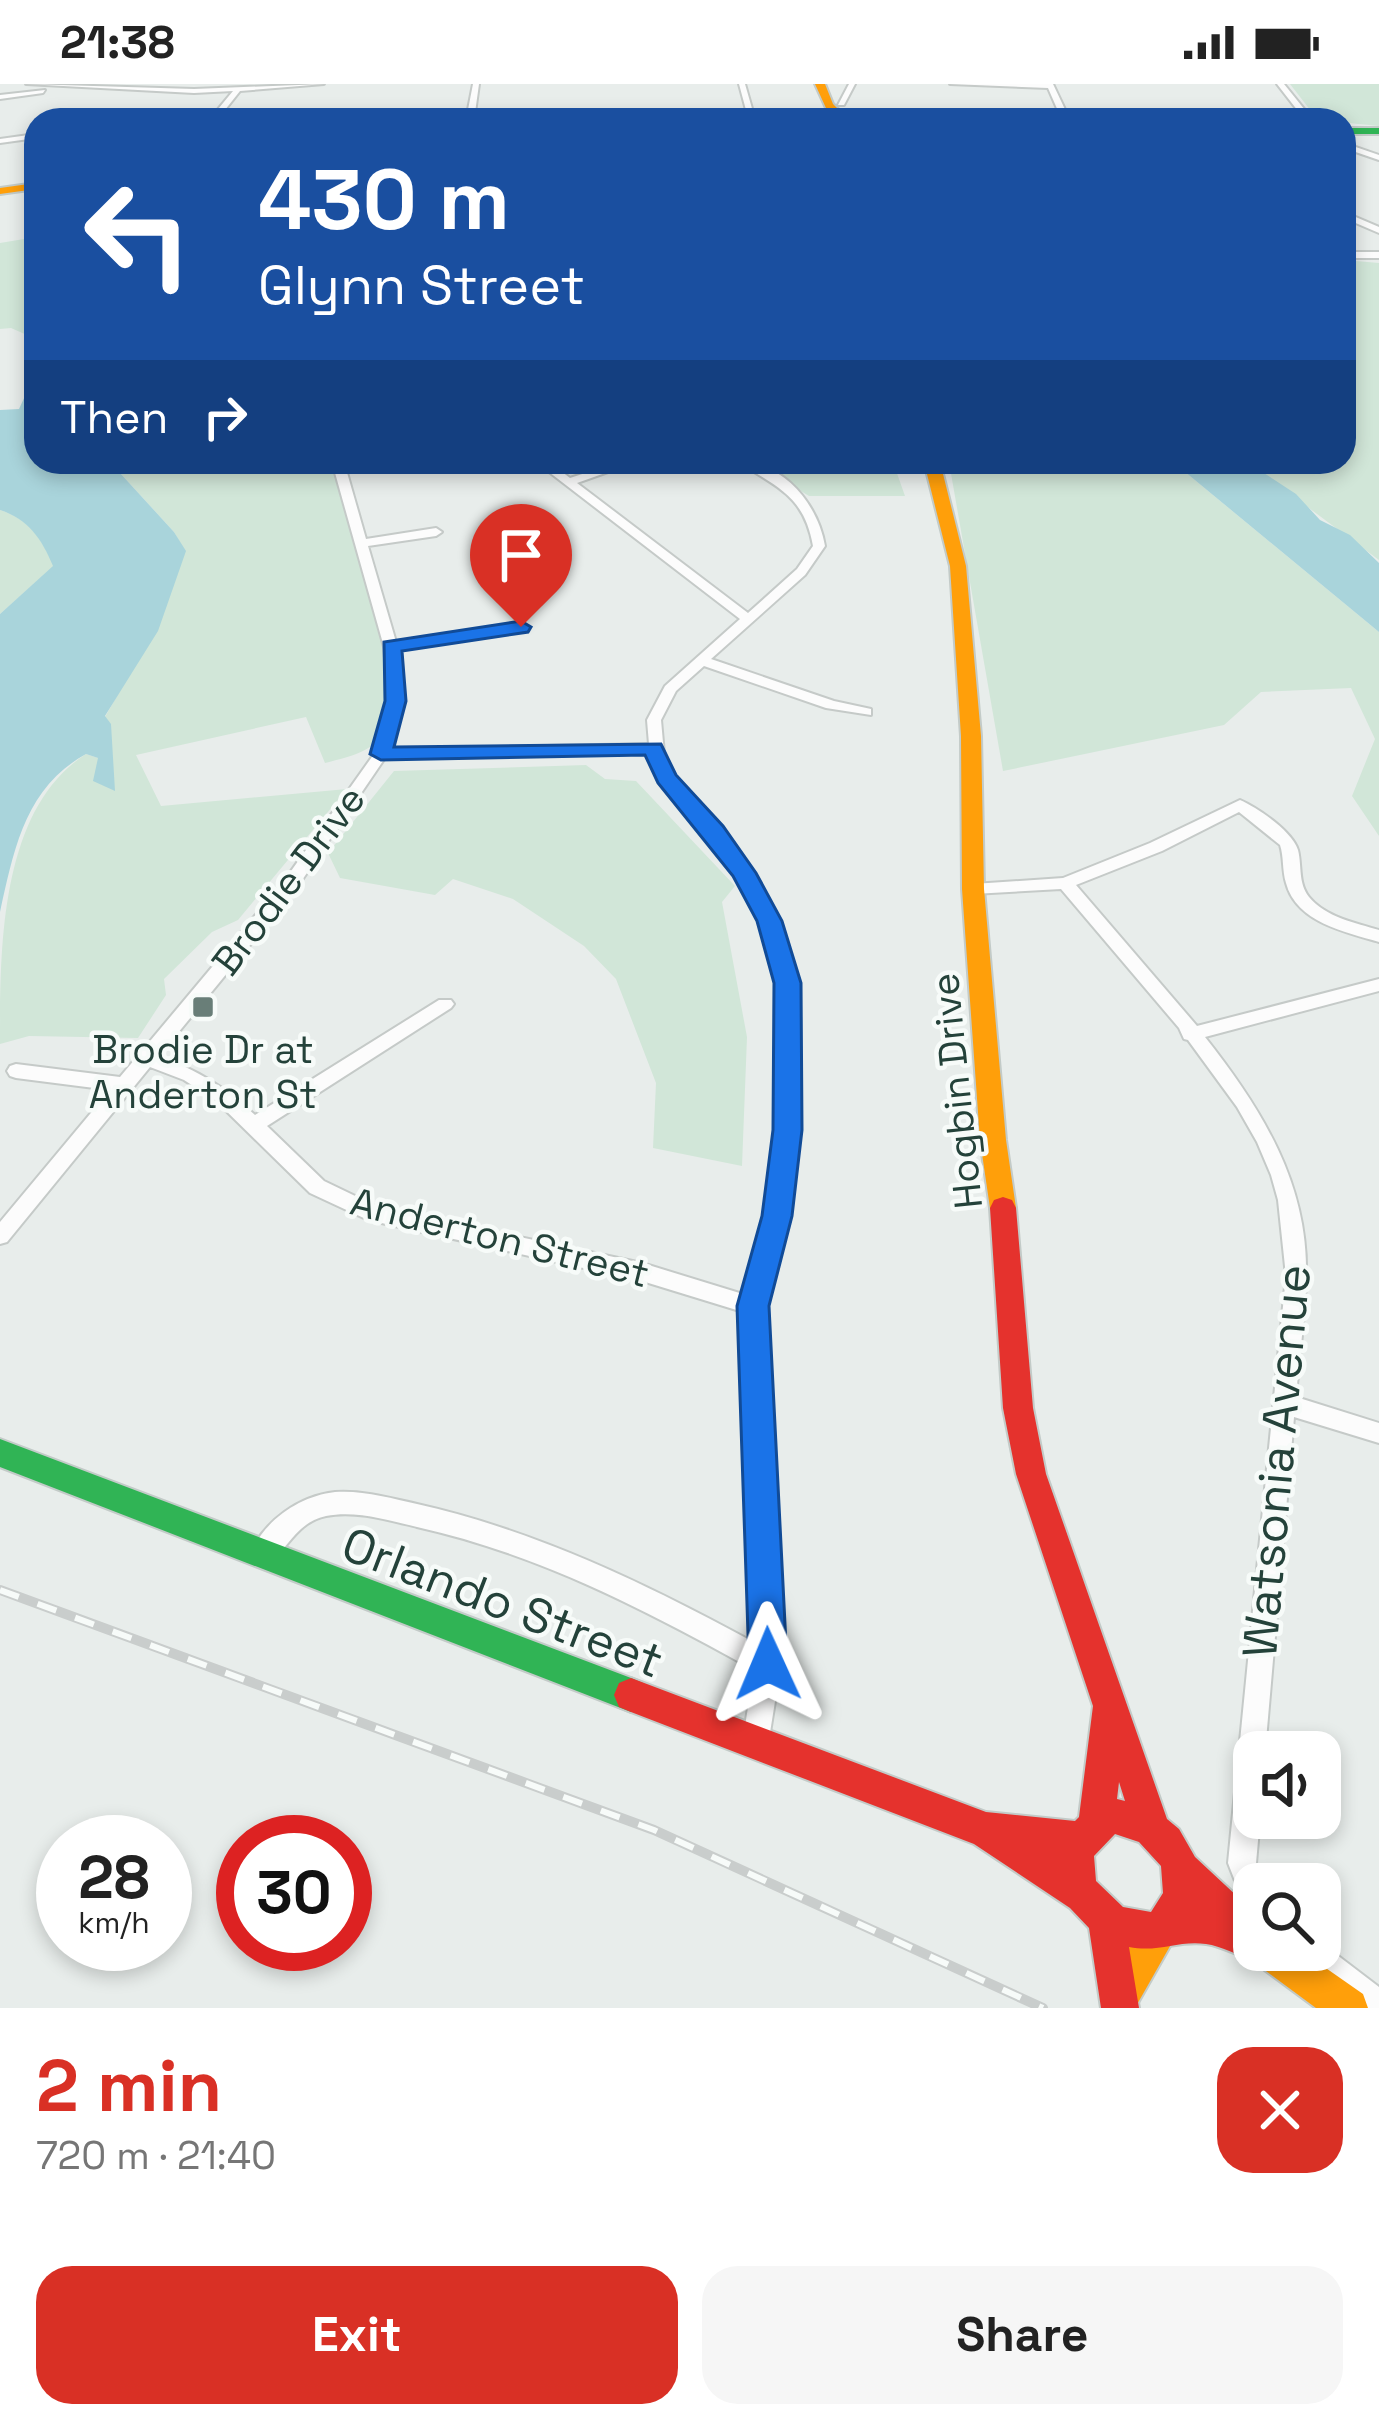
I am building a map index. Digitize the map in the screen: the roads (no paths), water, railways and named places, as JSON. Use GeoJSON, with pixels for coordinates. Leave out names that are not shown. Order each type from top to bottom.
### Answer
{"type":"FeatureCollection","features":[{"type":"Feature","properties":{"kind":"main road","name":"Hogbin Drive"},"geometry":{"type":"LineString","coordinates":[[935,474],[958,566],[971,736],[973,889],[993,1140],[1007,1233],[1018,1408],[1031,1474],[1151,1826]]}},
{"type":"Feature","properties":{"kind":"main road","name":"Orlando Street"},"geometry":{"type":"LineString","coordinates":[[0,1453],[985,1830],[1081,1894]]}},
{"type":"Feature","properties":{"kind":"main road","name":"Hogbin Drive"},"geometry":{"type":"LineString","coordinates":[[1097,1819],[1110,1702]]}},
{"type":"Feature","properties":{"kind":"main road"},"geometry":{"type":"LineString","coordinates":[[1120,2003],[1163,1929],[1181,1908],[1182,1870],[1175,1852],[1151,1826],[1124,1815],[1097,1819],[1079,1839],[1075,1875],[1081,1894],[1107,1925],[1125,1934],[1163,1929],[1209,1925],[1233,1933]]}},
{"type":"Feature","properties":{"kind":"main road","name":"Orlando Street"},"geometry":{"type":"LineString","coordinates":[[985,1830],[1079,1839]]}},
{"type":"Feature","properties":{"kind":"main road"},"geometry":{"type":"LineString","coordinates":[[1182,1870],[1233,1920]]}},
{"type":"Feature","properties":{"kind":"main road"},"geometry":{"type":"LineString","coordinates":[[1107,1925],[1120,2003]]}},
{"type":"Feature","properties":{"kind":"main road"},"geometry":{"type":"LineString","coordinates":[[1297,1971],[1348,2008]]}},
{"type":"Feature","properties":{"kind":"street"},"geometry":{"type":"LineString","coordinates":[[29,84],[220,91],[321,84]]}},
{"type":"Feature","properties":{"kind":"street"},"geometry":{"type":"LineString","coordinates":[[200,84],[222,87],[220,91]]}},
{"type":"Feature","properties":{"kind":"street"},"geometry":{"type":"LineString","coordinates":[[953,84],[1051,85]]}},
{"type":"Feature","properties":{"kind":"street"},"geometry":{"type":"LineString","coordinates":[[1280,84],[1299,108]]}},
{"type":"Feature","properties":{"kind":"street"},"geometry":{"type":"LineString","coordinates":[[0,97],[62,86]]}},
{"type":"Feature","properties":{"kind":"street"},"geometry":{"type":"LineString","coordinates":[[223,108],[237,90]]}},
{"type":"Feature","properties":{"kind":"street","name":"Brodie Drive"},"geometry":{"type":"LineString","coordinates":[[0,1236],[290,886],[381,754],[396,701],[391,647],[341,474]]}},
{"type":"Feature","properties":{"kind":"street"},"geometry":{"type":"LineString","coordinates":[[558,474],[748,619]]}},
{"type":"Feature","properties":{"kind":"street"},"geometry":{"type":"LineString","coordinates":[[569,482],[593,474]]}},
{"type":"Feature","properties":{"kind":"street"},"geometry":{"type":"LineString","coordinates":[[755,1745],[768,1664],[753,1306],[777,1216],[788,1130],[788,983],[770,921],[744,873],[666,778],[653,748],[656,710],[670,689],[800,572],[819,546],[817,523],[806,506],[770,474]]}},
{"type":"Feature","properties":{"kind":"street"},"geometry":{"type":"LineString","coordinates":[[361,544],[436,532]]}},
{"type":"Feature","properties":{"kind":"street"},"geometry":{"type":"LineString","coordinates":[[391,647],[521,627]]}},
{"type":"Feature","properties":{"kind":"street"},"geometry":{"type":"LineString","coordinates":[[700,660],[831,705],[866,712]]}},
{"type":"Feature","properties":{"kind":"street"},"geometry":{"type":"LineString","coordinates":[[381,754],[653,748]]}},
{"type":"Feature","properties":{"kind":"street"},"geometry":{"type":"LineString","coordinates":[[973,889],[1065,883],[1156,847],[1240,806],[1287,842],[1296,891],[1306,904],[1334,921],[1379,936]]}},
{"type":"Feature","properties":{"kind":"street","name":"Watsonia Avenue"},"geometry":{"type":"LineString","coordinates":[[1065,883],[1190,1034],[1263,1132],[1281,1175],[1292,1222],[1296,1276],[1242,1863]]}},
{"type":"Feature","properties":{"kind":"street"},"geometry":{"type":"LineString","coordinates":[[1190,1034],[1379,985]]}},
{"type":"Feature","properties":{"kind":"street"},"geometry":{"type":"LineString","coordinates":[[254,1125],[445,1004]]}},
{"type":"Feature","properties":{"kind":"street","name":"Anderton Street"},"geometry":{"type":"LineString","coordinates":[[147,1059],[190,1075],[222,1095],[317,1187],[375,1214],[642,1272],[753,1306]]}},
{"type":"Feature","properties":{"kind":"street"},"geometry":{"type":"LineString","coordinates":[[16,1071],[124,1085]]}},
{"type":"Feature","properties":{"kind":"street"},"geometry":{"type":"LineString","coordinates":[[1283,1404],[1379,1433]]}},
{"type":"Feature","properties":{"kind":"street","name":"Orlando Street"},"geometry":{"type":"LineString","coordinates":[[262,1554],[300,1514],[323,1505],[349,1503],[472,1525],[551,1552],[630,1587],[768,1664]]}},
{"type":"Feature","properties":{"kind":"street"},"geometry":{"type":"LineString","coordinates":[[1334,1971],[1379,2005]]}},
{"type":"Feature","properties":{"kind":"water"},"geometry":{"type":"Polygon","coordinates":[[[24,398],[24,474],[121,474],[186,551],[158,631],[105,716],[111,724],[115,791],[93,781],[98,758],[86,754],[49,784],[25,822],[0,912],[0,614],[53,566],[33,531],[0,510],[0,410],[19,409],[24,398]]]}},
{"type":"Feature","properties":{"kind":"water"},"geometry":{"type":"Polygon","coordinates":[[[1188,474],[1265,474],[1296,494],[1320,520],[1350,535],[1379,563],[1379,632],[1188,474]]]}},
{"type":"Feature","properties":{"kind":"railway"},"geometry":{"type":"LineString","coordinates":[[0,1590],[654,1830],[1043,2008]]}},
{"type":"Feature","properties":{"kind":"place","name":"Brodie Dr at Anderton St"},"geometry":{"type":"Point","coordinates":[203,1007]}}]}
